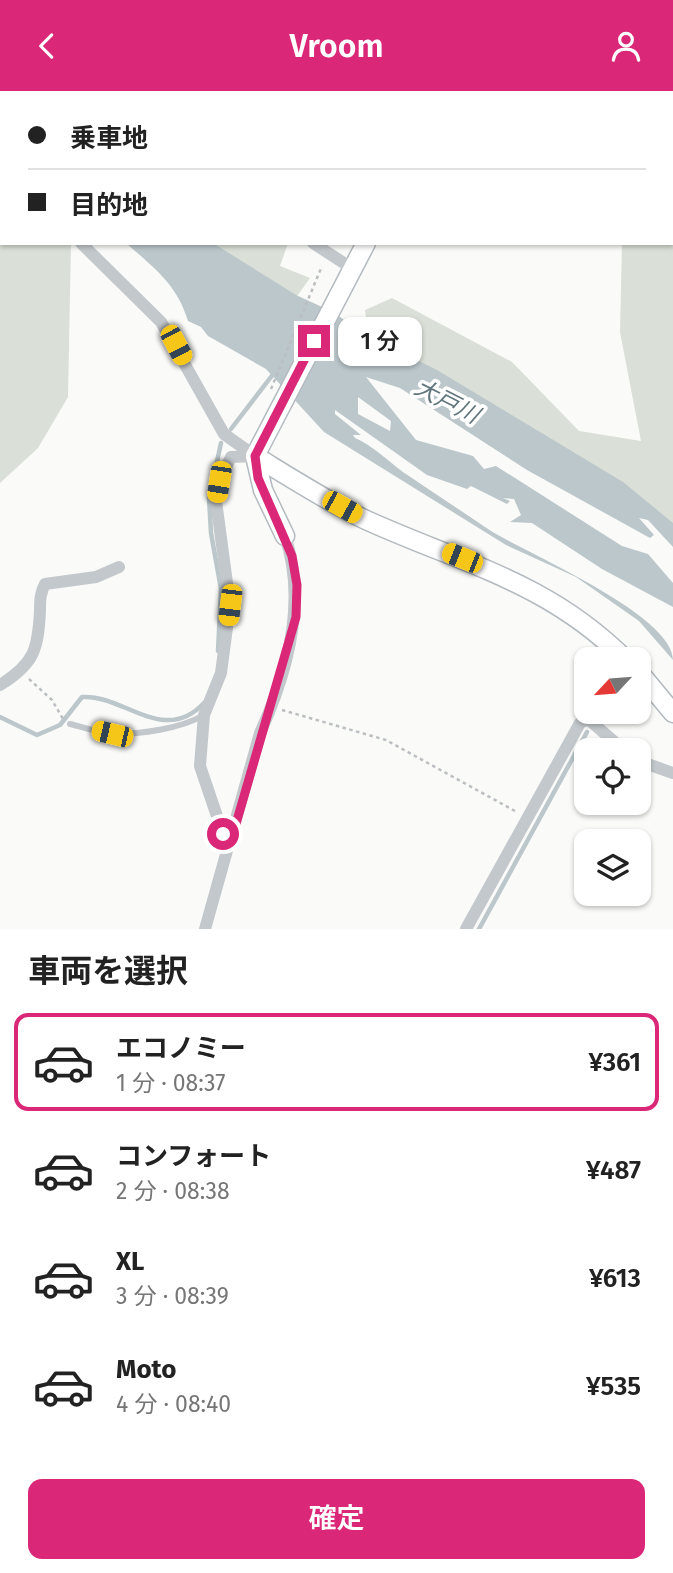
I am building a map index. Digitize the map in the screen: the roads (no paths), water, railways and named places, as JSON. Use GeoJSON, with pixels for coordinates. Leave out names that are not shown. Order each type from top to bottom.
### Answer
{"type":"FeatureCollection","features":[{"type":"Feature","properties":{"kind":"street"},"geometry":{"type":"LineString","coordinates":[[83,245],[161,322],[224,434],[255,456],[365,519],[510,578],[541,594],[614,647]]}},
{"type":"Feature","properties":{"kind":"street"},"geometry":{"type":"LineString","coordinates":[[316,245],[353,269]]}},
{"type":"Feature","properties":{"kind":"street"},"geometry":{"type":"LineString","coordinates":[[205,929],[260,733],[272,707],[296,617],[297,585],[285,536],[258,478],[255,456],[365,245]]}},
{"type":"Feature","properties":{"kind":"street"},"geometry":{"type":"LineString","coordinates":[[231,841],[223,834],[200,766],[204,715],[221,673],[230,605],[217,525],[219,482],[231,457],[255,456]]}},
{"type":"Feature","properties":{"kind":"street"},"geometry":{"type":"LineString","coordinates":[[0,685],[22,672],[32,660],[38,636],[41,591],[45,584],[96,577],[119,567]]}},
{"type":"Feature","properties":{"kind":"street"},"geometry":{"type":"LineString","coordinates":[[651,686],[673,713]]}},
{"type":"Feature","properties":{"kind":"street"},"geometry":{"type":"LineString","coordinates":[[466,929],[580,723],[588,719],[610,738]]}},
{"type":"Feature","properties":{"kind":"street"},"geometry":{"type":"LineString","coordinates":[[651,765],[673,773]]}},
{"type":"Feature","properties":{"kind":"lane"},"geometry":{"type":"LineString","coordinates":[[70,724],[112,734],[170,727],[192,722],[204,715]]}},
{"type":"Feature","properties":{"kind":"water","name":"大戸川"},"geometry":{"type":"Polygon","coordinates":[[[128,245],[216,245],[296,295],[333,312],[363,333],[437,370],[623,482],[673,523],[673,547],[648,520],[639,518],[654,535],[650,538],[527,470],[400,388],[366,377],[416,440],[473,456],[484,469],[496,466],[622,546],[648,554],[673,583],[673,607],[602,569],[532,523],[510,522],[521,515],[514,499],[503,498],[510,501],[507,504],[471,486],[467,489],[427,475],[335,410],[335,414],[361,435],[353,435],[355,438],[403,472],[488,529],[562,568],[624,604],[649,623],[666,642],[673,660],[639,621],[576,577],[506,545],[324,432],[266,369],[208,336],[201,327],[188,321],[178,297],[155,269],[128,245]],[[358,397],[358,414],[390,431],[391,421],[358,397]]]}},
{"type":"Feature","properties":{"kind":"waterway"},"geometry":{"type":"LineString","coordinates":[[231,429],[274,373]]}},
{"type":"Feature","properties":{"kind":"waterway"},"geometry":{"type":"LineString","coordinates":[[218,651],[221,589],[211,533],[209,498],[221,443]]}},
{"type":"Feature","properties":{"kind":"waterway"},"geometry":{"type":"LineString","coordinates":[[0,717],[37,735],[60,725],[82,697],[97,698],[143,715],[174,720],[189,715],[204,703]]}},
{"type":"Feature","properties":{"kind":"waterway"},"geometry":{"type":"LineString","coordinates":[[479,929],[587,732]]}}]}
